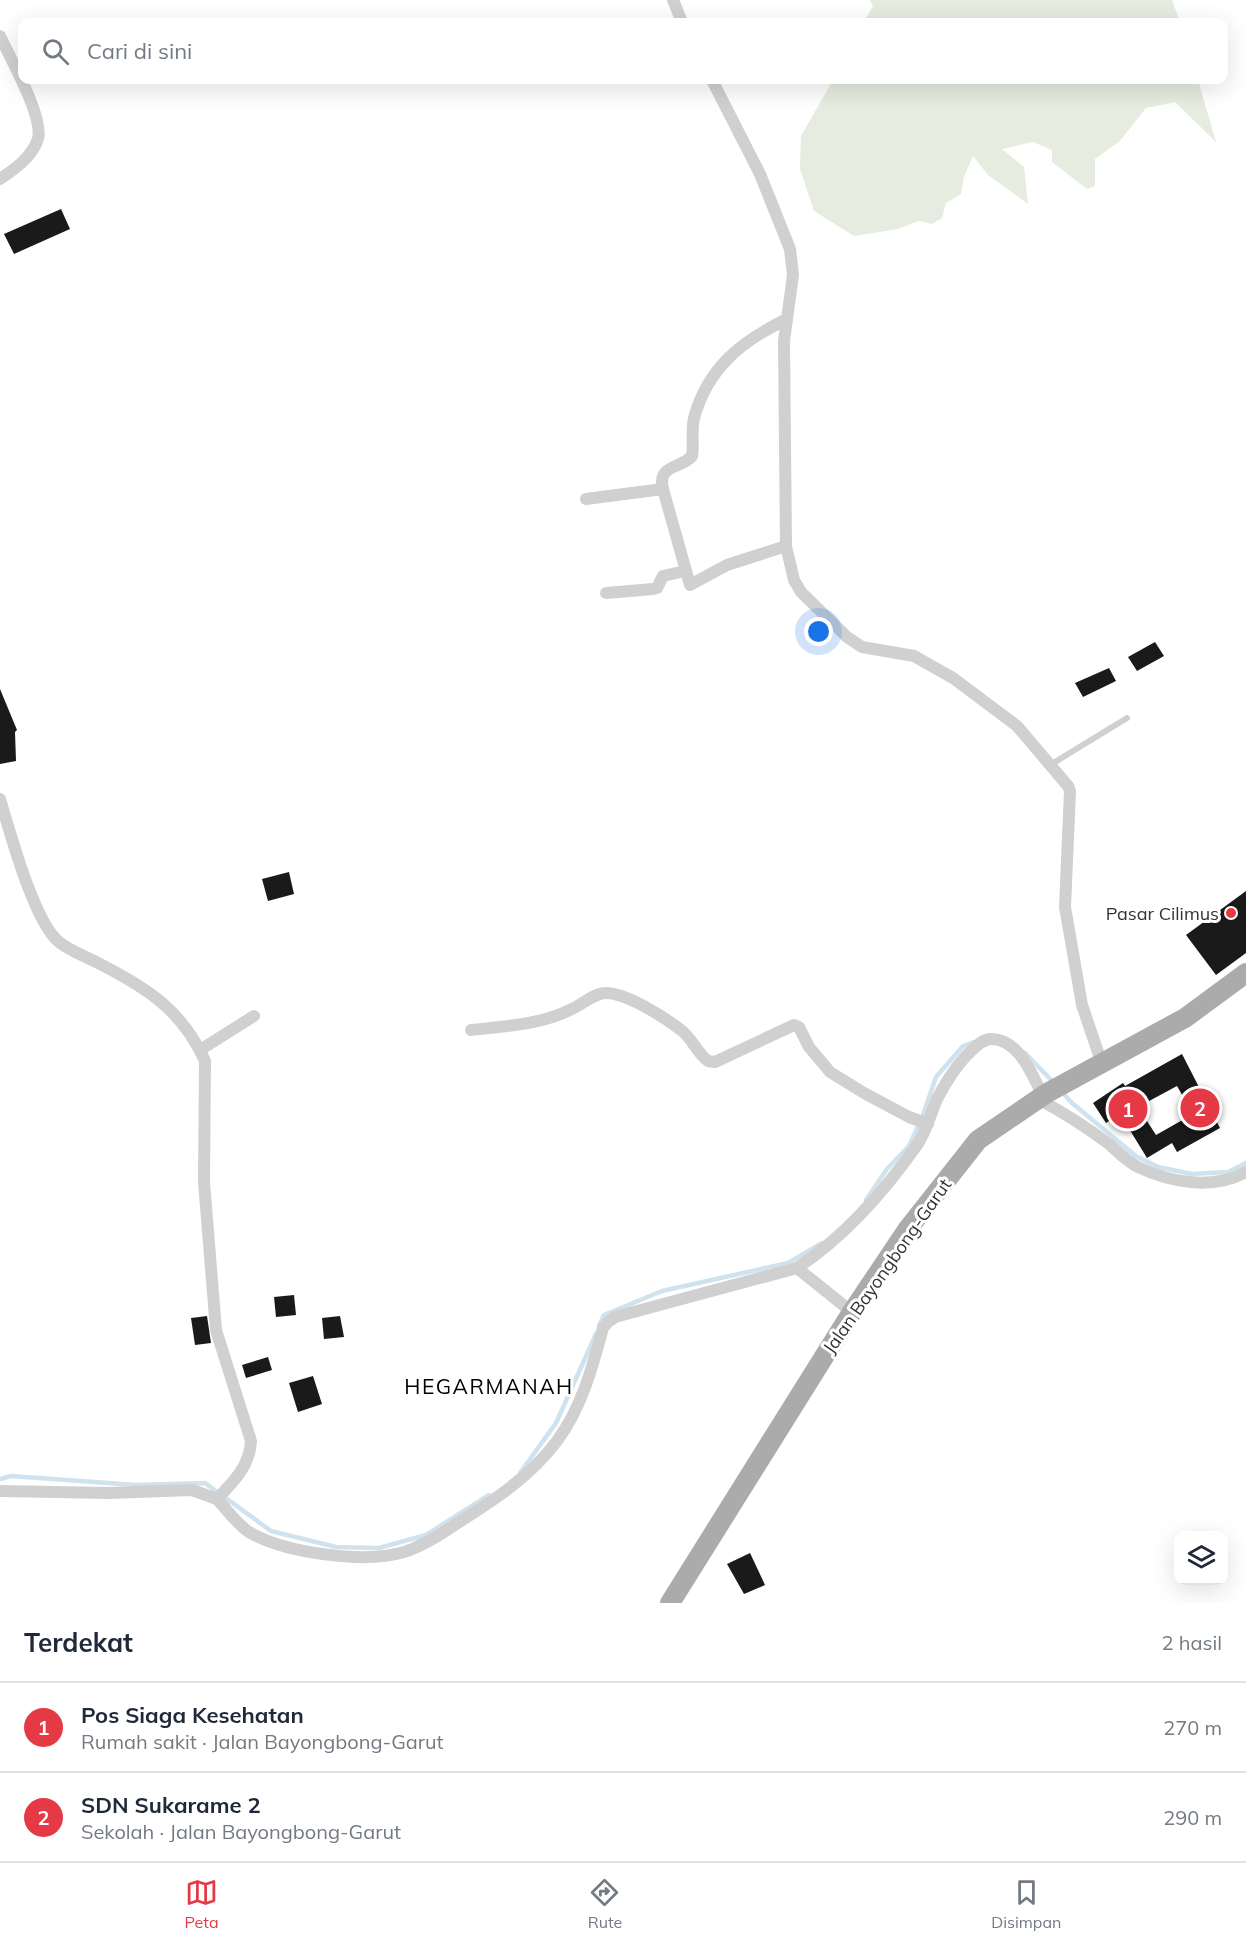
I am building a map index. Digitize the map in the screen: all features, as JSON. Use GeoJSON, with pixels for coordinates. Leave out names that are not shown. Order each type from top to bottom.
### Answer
{"type":"FeatureCollection","features":[{"type":"Feature","properties":{"kind":"main road","name":"Jalan Bayongbong-Garut"},"geometry":{"type":"LineString","coordinates":[[670,1603],[852,1312],[907,1230],[972,1146],[993,1128],[1043,1096],[1185,1018],[1246,973]]}},
{"type":"Feature","properties":{"kind":"street"},"geometry":{"type":"LineString","coordinates":[[672,0],[680,18]]}},
{"type":"Feature","properties":{"kind":"street"},"geometry":{"type":"LineString","coordinates":[[0,36],[18,74]]}},
{"type":"Feature","properties":{"kind":"street"},"geometry":{"type":"LineString","coordinates":[[0,179],[17,167],[33,151],[38,138],[39,127],[34,108],[23,84]]}},
{"type":"Feature","properties":{"kind":"street"},"geometry":{"type":"LineString","coordinates":[[714,84],[760,174],[790,249],[793,275],[784,341],[786,546],[794,580],[801,592],[847,638],[862,647],[914,656],[952,678],[1017,726],[1068,786],[1070,791],[1065,907],[1083,1005],[1102,1064]]}},
{"type":"Feature","properties":{"kind":"street"},"geometry":{"type":"LineString","coordinates":[[786,546],[727,565],[692,585],[685,571],[662,478],[665,473],[692,456],[694,419],[703,394],[718,369],[736,350],[759,333],[787,319]]}},
{"type":"Feature","properties":{"kind":"street"},"geometry":{"type":"LineString","coordinates":[[586,499],[663,489]]}},
{"type":"Feature","properties":{"kind":"street"},"geometry":{"type":"LineString","coordinates":[[606,593],[657,588],[663,576],[685,571]]}},
{"type":"Feature","properties":{"kind":"street"},"geometry":{"type":"LineString","coordinates":[[0,799],[20,865],[44,922],[59,942],[133,981],[162,1003],[182,1021],[205,1061],[204,1182],[216,1330],[250,1441],[248,1458],[243,1468],[218,1498]]}},
{"type":"Feature","properties":{"kind":"street"},"geometry":{"type":"LineString","coordinates":[[471,1030],[523,1025],[543,1020],[568,1011],[599,994],[608,993],[642,1006],[683,1031],[708,1060],[715,1062],[794,1025],[799,1027],[809,1047],[830,1072],[864,1093],[927,1124]]}},
{"type":"Feature","properties":{"kind":"street"},"geometry":{"type":"LineString","coordinates":[[200,1050],[254,1016]]}},
{"type":"Feature","properties":{"kind":"street"},"geometry":{"type":"LineString","coordinates":[[0,1491],[109,1493],[192,1490],[218,1498],[248,1531],[296,1550],[370,1556],[405,1552],[431,1540],[496,1499],[531,1470],[557,1441],[575,1411],[590,1377],[603,1328],[608,1322],[615,1317],[796,1269],[828,1245],[885,1188],[918,1143],[947,1080],[972,1050],[988,1039],[998,1040],[1015,1049],[1043,1096],[1137,1166],[1153,1173],[1209,1184],[1235,1178],[1246,1172]]}},
{"type":"Feature","properties":{"kind":"street"},"geometry":{"type":"LineString","coordinates":[[796,1269],[852,1312]]}},
{"type":"Feature","properties":{"kind":"lane"},"geometry":{"type":"LineString","coordinates":[[1050,765],[1127,718]]}},
{"type":"Feature","properties":{"kind":"shaded area"},"geometry":{"type":"Polygon","coordinates":[[[870,0],[1172,0],[1179,18],[866,18],[873,6],[870,0]]]}},
{"type":"Feature","properties":{"kind":"shaded area"},"geometry":{"type":"Polygon","coordinates":[[[831,84],[1199,84],[1216,142],[1175,102],[1146,108],[1120,141],[1095,159],[1095,186],[1087,189],[1052,162],[1052,150],[1033,142],[1002,149],[1024,167],[1028,204],[988,175],[973,156],[964,177],[961,194],[946,203],[942,218],[932,224],[919,221],[898,229],[854,236],[814,211],[800,169],[801,136],[831,84]]]}},
{"type":"Feature","properties":{"kind":"building"},"geometry":{"type":"Polygon","coordinates":[[[61,209],[70,229],[14,254],[4,234],[61,209]]]}},
{"type":"Feature","properties":{"kind":"building"},"geometry":{"type":"Polygon","coordinates":[[[1155,642],[1164,656],[1137,671],[1128,657],[1155,642]]]}},
{"type":"Feature","properties":{"kind":"building"},"geometry":{"type":"Polygon","coordinates":[[[1109,668],[1116,681],[1083,697],[1075,683],[1109,668]]]}},
{"type":"Feature","properties":{"kind":"building"},"geometry":{"type":"Polygon","coordinates":[[[0,689],[17,730],[15,732],[16,761],[0,764],[0,689]]]}},
{"type":"Feature","properties":{"kind":"building"},"geometry":{"type":"Polygon","coordinates":[[[289,872],[294,894],[268,901],[262,879],[289,872]]]}},
{"type":"Feature","properties":{"kind":"building","name":"Pasar Cilimus"},"geometry":{"type":"Polygon","coordinates":[[[1246,891],[1246,953],[1216,975],[1186,935],[1246,891]]]}},
{"type":"Feature","properties":{"kind":"building"},"geometry":{"type":"Polygon","coordinates":[[[1182,1054],[1220,1128],[1177,1152],[1172,1143],[1147,1158],[1120,1114],[1106,1123],[1093,1103],[1123,1083],[1125,1086],[1182,1054]],[[1177,1086],[1138,1107],[1156,1135],[1193,1114],[1177,1086]]]}},
{"type":"Feature","properties":{"kind":"building"},"geometry":{"type":"Polygon","coordinates":[[[294,1295],[296,1315],[276,1317],[274,1297],[294,1295]]]}},
{"type":"Feature","properties":{"kind":"building"},"geometry":{"type":"Polygon","coordinates":[[[207,1316],[211,1343],[195,1345],[191,1318],[207,1316]]]}},
{"type":"Feature","properties":{"kind":"building"},"geometry":{"type":"Polygon","coordinates":[[[340,1316],[344,1337],[324,1339],[322,1318],[340,1316]]]}},
{"type":"Feature","properties":{"kind":"building"},"geometry":{"type":"Polygon","coordinates":[[[268,1357],[272,1370],[246,1378],[242,1365],[268,1357]]]}},
{"type":"Feature","properties":{"kind":"building"},"geometry":{"type":"Polygon","coordinates":[[[313,1376],[322,1404],[298,1412],[289,1383],[313,1376]]]}},
{"type":"Feature","properties":{"kind":"building"},"geometry":{"type":"Polygon","coordinates":[[[750,1553],[765,1585],[744,1594],[727,1564],[750,1553]]]}},
{"type":"Feature","properties":{"kind":"waterway"},"geometry":{"type":"LineString","coordinates":[[866,1200],[887,1169],[909,1146],[936,1077],[963,1046],[974,1042]]}},
{"type":"Feature","properties":{"kind":"waterway"},"geometry":{"type":"LineString","coordinates":[[1025,1053],[1055,1084]]}},
{"type":"Feature","properties":{"kind":"waterway"},"geometry":{"type":"LineString","coordinates":[[1060,1090],[1072,1103],[1136,1156],[1158,1167],[1192,1174],[1228,1172],[1246,1163]]}},
{"type":"Feature","properties":{"kind":"waterway"},"geometry":{"type":"LineString","coordinates":[[599,1326],[604,1315],[662,1291],[788,1263],[822,1243]]}},
{"type":"Feature","properties":{"kind":"waterway"},"geometry":{"type":"LineString","coordinates":[[520,1473],[556,1423],[596,1334]]}},
{"type":"Feature","properties":{"kind":"waterway"},"geometry":{"type":"LineString","coordinates":[[0,1479],[11,1476],[136,1485],[205,1483],[271,1531],[336,1547],[379,1548],[426,1535],[489,1495]]}},
{"type":"Feature","properties":{"kind":"place","name":"Pasar Cilimus"},"geometry":{"type":"Point","coordinates":[1231,913]}},
{"type":"Feature","properties":{"kind":"place","name":"SDN Sukarame 2"},"geometry":{"type":"Point","coordinates":[1200,1108]}},
{"type":"Feature","properties":{"kind":"place","name":"Pos Siaga Kesehatan"},"geometry":{"type":"Point","coordinates":[1128,1109]}},
{"type":"Feature","properties":{"kind":"district","name":"HEGARMANAH"},"geometry":{"type":"Point","coordinates":[489,1386]}}]}
